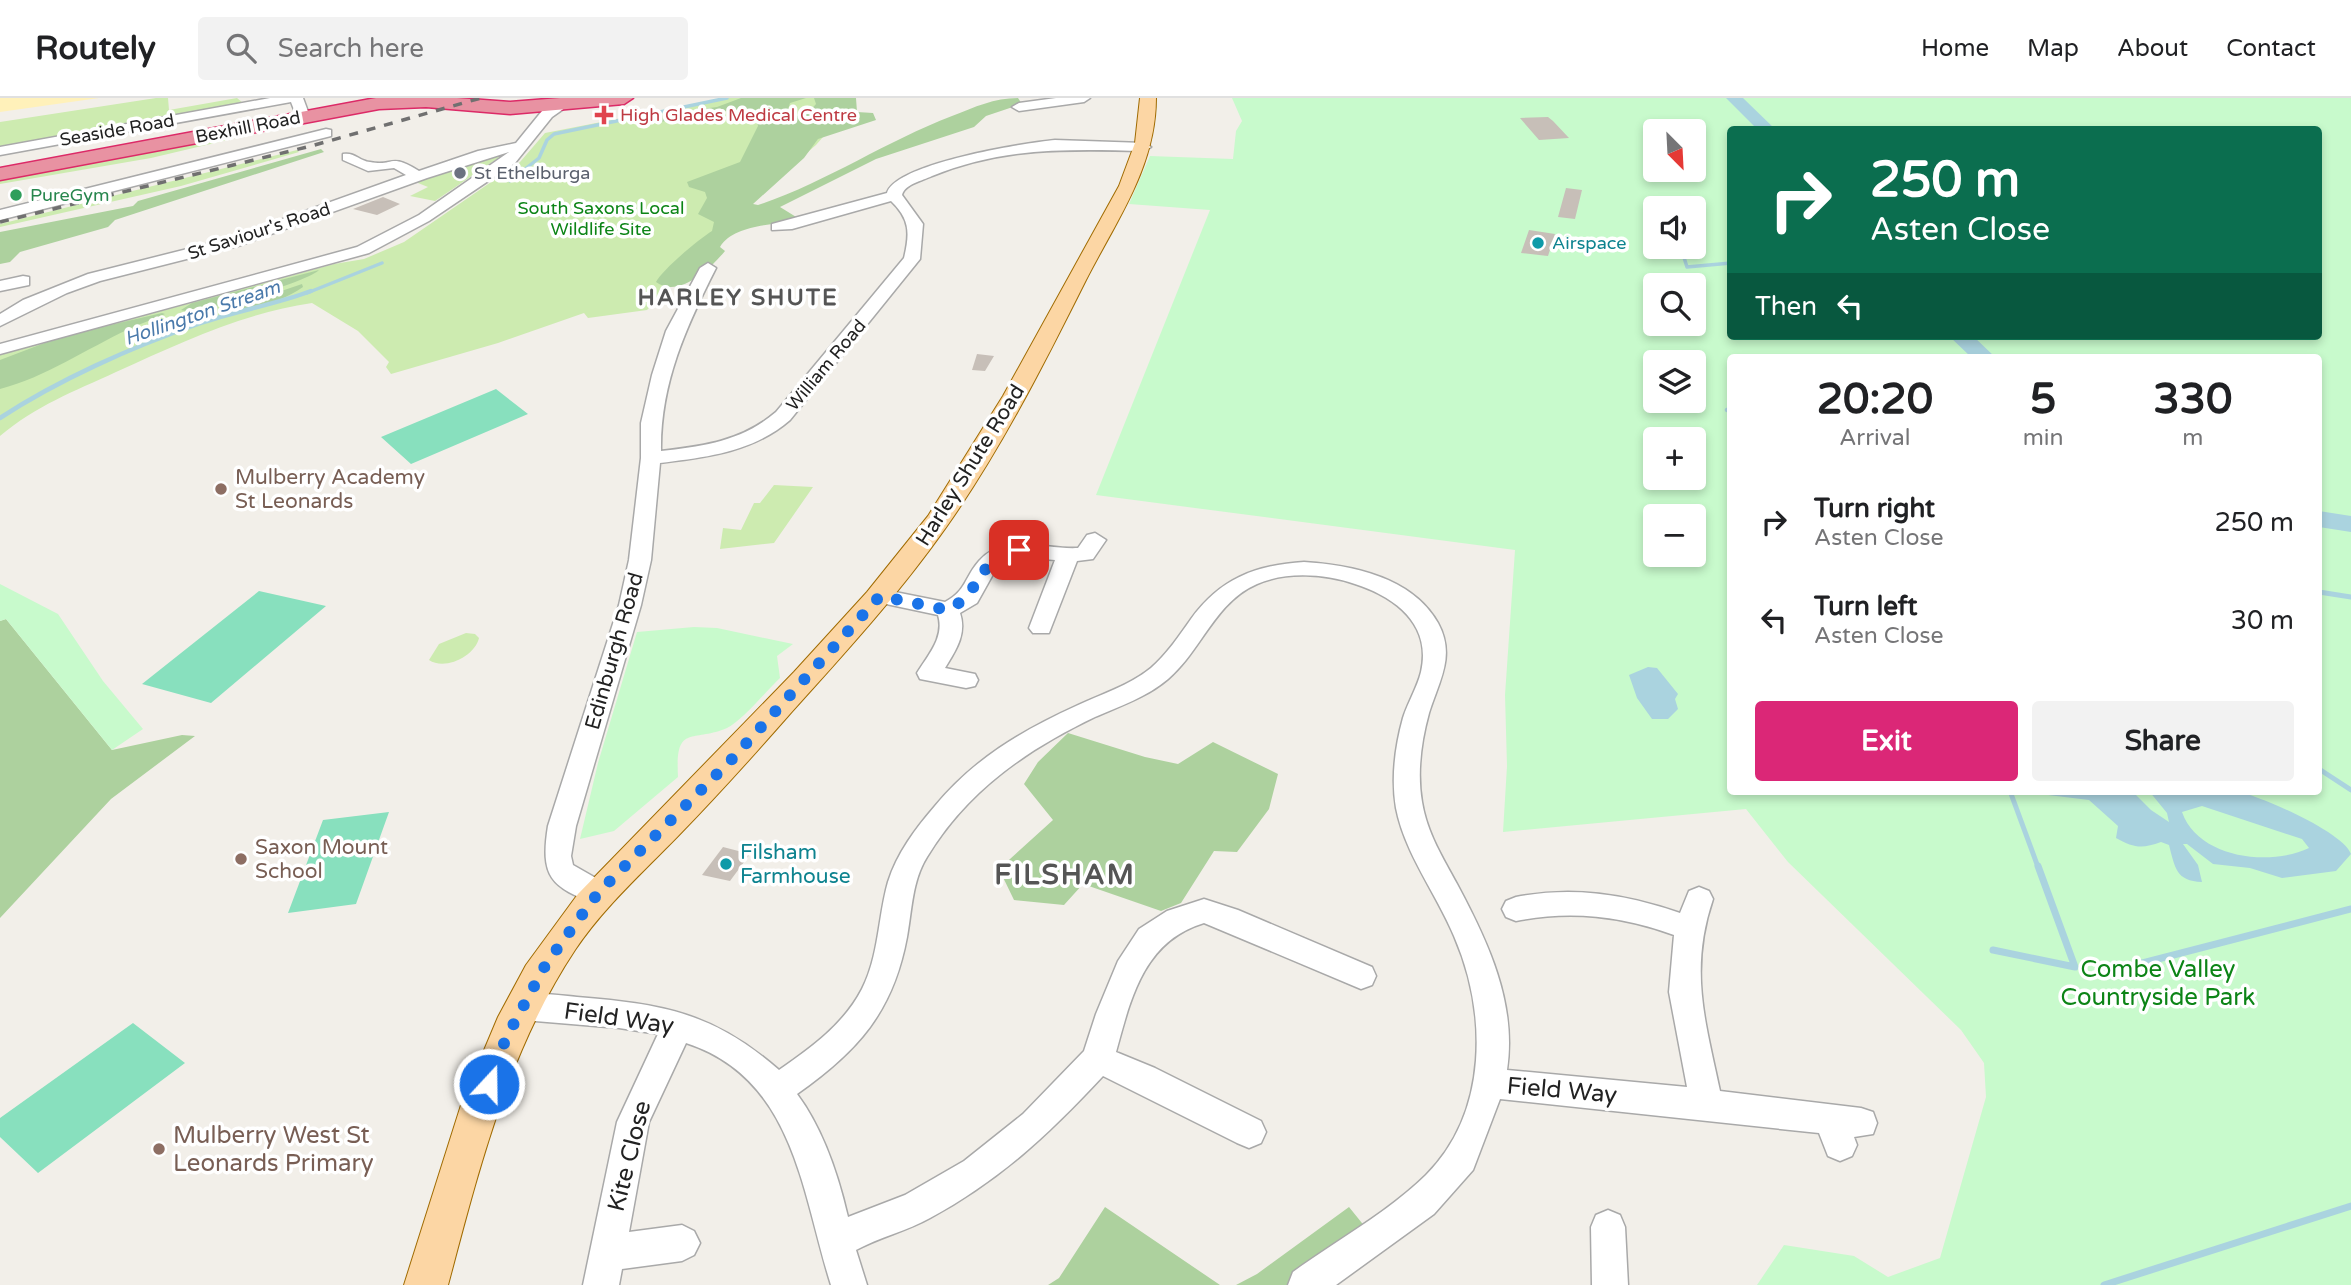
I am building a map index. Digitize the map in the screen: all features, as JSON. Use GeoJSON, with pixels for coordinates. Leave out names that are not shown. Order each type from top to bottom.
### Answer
{"type":"FeatureCollection","features":[{"type":"Feature","properties":{"kind":"highway","name":"Bexhill Road"},"geometry":{"type":"LineString","coordinates":[[0,174],[379,103],[426,100],[487,108],[624,98]]}},
{"type":"Feature","properties":{"kind":"main road","name":"Harley Shute Road"},"geometry":{"type":"LineString","coordinates":[[425,1285],[480,1107],[506,1038],[558,945],[598,893],[731,760],[880,596],[936,526],[1029,370],[1144,147],[1148,127],[1148,98]]}},
{"type":"Feature","properties":{"kind":"street","name":"Seaside Road"},"geometry":{"type":"LineString","coordinates":[[0,151],[291,98],[297,99],[303,117]]}},
{"type":"Feature","properties":{"kind":"street"},"geometry":{"type":"LineString","coordinates":[[1019,107],[1084,98]]}},
{"type":"Feature","properties":{"kind":"street"},"geometry":{"type":"LineString","coordinates":[[0,349],[363,250],[424,218],[510,160],[547,114],[566,102]]}},
{"type":"Feature","properties":{"kind":"street"},"geometry":{"type":"LineString","coordinates":[[130,128],[135,150]]}},
{"type":"Feature","properties":{"kind":"street"},"geometry":{"type":"LineString","coordinates":[[0,215],[326,133]]}},
{"type":"Feature","properties":{"kind":"street"},"geometry":{"type":"LineString","coordinates":[[777,227],[824,218],[873,198],[894,196],[895,189],[903,183],[991,152],[1055,144],[1144,147]]}},
{"type":"Feature","properties":{"kind":"street","name":"St Saviour's Road"},"geometry":{"type":"LineString","coordinates":[[4,315],[68,287],[241,240],[418,176],[500,149],[521,147]]}},
{"type":"Feature","properties":{"kind":"street"},"geometry":{"type":"LineString","coordinates":[[348,157],[368,167],[396,163],[418,176]]}},
{"type":"Feature","properties":{"kind":"street","name":"William Road"},"geometry":{"type":"LineString","coordinates":[[651,457],[739,444],[766,433],[783,416],[912,259],[918,231],[916,219],[894,196]]}},
{"type":"Feature","properties":{"kind":"street","name":"Edinburgh Road"},"geometry":{"type":"LineString","coordinates":[[598,893],[574,883],[560,871],[558,856],[562,826],[630,605],[640,560],[651,457],[651,423],[661,375],[675,331],[708,268]]}},
{"type":"Feature","properties":{"kind":"street"},"geometry":{"type":"LineString","coordinates":[[0,286],[23,281]]}},
{"type":"Feature","properties":{"kind":"street"},"geometry":{"type":"LineString","coordinates":[[880,596],[948,610],[969,598],[987,565],[1000,554],[1019,550],[1086,554],[1095,540]]}},
{"type":"Feature","properties":{"kind":"street"},"geometry":{"type":"LineString","coordinates":[[1041,628],[1068,555]]}},
{"type":"Feature","properties":{"kind":"street"},"geometry":{"type":"LineString","coordinates":[[776,1090],[838,1043],[865,1016],[882,985],[900,883],[916,851],[961,796],[995,762],[1027,741],[1133,691],[1157,676],[1180,654],[1202,617],[1222,594],[1249,579],[1286,569],[1324,569],[1366,578],[1401,595],[1420,615],[1434,638],[1435,665],[1418,713],[1408,760],[1409,804],[1420,844],[1465,925],[1489,988],[1496,1053],[1489,1083]]}},
{"type":"Feature","properties":{"kind":"street"},"geometry":{"type":"LineString","coordinates":[[948,610],[953,626],[945,649],[929,673],[966,680]]}},
{"type":"Feature","properties":{"kind":"street"},"geometry":{"type":"LineString","coordinates":[[1516,909],[1547,894],[1604,903],[1657,916],[1689,928]]}},
{"type":"Feature","properties":{"kind":"street"},"geometry":{"type":"LineString","coordinates":[[1699,899],[1689,928],[1684,992],[1707,1104]]}},
{"type":"Feature","properties":{"kind":"street"},"geometry":{"type":"LineString","coordinates":[[836,1241],[862,1228],[915,1209],[976,1172],[1035,1125],[1098,1059],[1111,1014],[1129,970],[1149,938],[1177,919],[1204,911],[1228,918],[1361,976]]}},
{"type":"Feature","properties":{"kind":"street","name":"Field Way"},"geometry":{"type":"LineString","coordinates":[[523,1007],[651,1017],[680,1024],[751,1062],[776,1090],[801,1128],[817,1166],[849,1285]]}},
{"type":"Feature","properties":{"kind":"street","name":"Kite Close"},"geometry":{"type":"LineString","coordinates":[[680,1024],[650,1080],[633,1122],[604,1269],[682,1243]]}},
{"type":"Feature","properties":{"kind":"street"},"geometry":{"type":"LineString","coordinates":[[1098,1059],[1144,1078],[1249,1132]]}},
{"type":"Feature","properties":{"kind":"street","name":"Field Way"},"geometry":{"type":"LineString","coordinates":[[1312,1283],[1405,1216],[1456,1167],[1474,1129],[1489,1083],[1707,1104],[1844,1129]]}},
{"type":"Feature","properties":{"kind":"street"},"geometry":{"type":"LineString","coordinates":[[1608,1227],[1611,1285]]}},
{"type":"Feature","properties":{"kind":"green space"},"geometry":{"type":"Polygon","coordinates":[[[168,98],[169,110],[237,98],[243,103],[278,98],[0,148],[0,122],[168,98]]]}},
{"type":"Feature","properties":{"kind":"green space","name":"South Saxons Local Wildlife Site"},"geometry":{"type":"Polygon","coordinates":[[[724,98],[828,98],[837,121],[816,145],[746,205],[647,310],[588,318],[584,313],[498,343],[391,374],[386,367],[389,362],[358,331],[312,303],[286,308],[212,330],[140,361],[42,407],[0,436],[0,355],[334,264],[364,259],[404,242],[520,162],[545,133],[724,98]]]}},
{"type":"Feature","properties":{"kind":"green space"},"geometry":{"type":"Polygon","coordinates":[[[741,98],[806,98],[790,103],[788,110],[779,116],[782,121],[809,112],[816,104],[814,98],[856,98],[857,112],[873,113],[876,120],[818,139],[804,158],[753,204],[758,205],[783,196],[903,137],[969,109],[1009,98],[1018,98],[1022,104],[986,116],[974,127],[876,159],[780,207],[801,220],[756,227],[735,234],[726,239],[720,247],[725,251],[703,273],[684,284],[665,286],[656,282],[681,255],[712,231],[714,222],[698,214],[707,198],[705,192],[689,187],[687,182],[740,162],[758,126],[756,113],[741,110],[710,112],[661,122],[655,120],[664,114],[717,107],[741,98]]]}},
{"type":"Feature","properties":{"kind":"green space","name":"Combe Valley Countryside Park"},"geometry":{"type":"Polygon","coordinates":[[[1232,98],[2351,98],[2351,1285],[1757,1285],[1784,1245],[1854,1256],[1888,1277],[1940,1258],[1986,1097],[1984,1063],[1961,1030],[1788,862],[1746,809],[1503,832],[1507,766],[1505,695],[1515,550],[1096,495],[1210,210],[1129,204],[1150,156],[1233,159],[1236,131],[1242,121],[1232,98]]]}},
{"type":"Feature","properties":{"kind":"green space"},"geometry":{"type":"Polygon","coordinates":[[[316,119],[151,158],[0,184],[0,178],[316,119]]]}},
{"type":"Feature","properties":{"kind":"green space"},"geometry":{"type":"Polygon","coordinates":[[[321,149],[324,152],[115,220],[108,227],[20,252],[10,262],[0,264],[0,232],[133,206],[138,201],[321,149]]]}},
{"type":"Feature","properties":{"kind":"green space"},"geometry":{"type":"Polygon","coordinates":[[[297,150],[299,152],[181,186],[0,227],[0,224],[297,150]]]}},
{"type":"Feature","properties":{"kind":"green space"},"geometry":{"type":"Polygon","coordinates":[[[499,154],[501,156],[435,201],[410,196],[428,187],[413,181],[499,154]]]}},
{"type":"Feature","properties":{"kind":"green space"},"geometry":{"type":"Polygon","coordinates":[[[319,270],[296,282],[252,296],[208,308],[181,310],[192,303],[319,270]]]}},
{"type":"Feature","properties":{"kind":"green space"},"geometry":{"type":"Polygon","coordinates":[[[302,284],[303,287],[295,292],[270,304],[233,312],[231,308],[302,284]]]}},
{"type":"Feature","properties":{"kind":"green space"},"geometry":{"type":"Polygon","coordinates":[[[165,314],[129,329],[50,370],[0,389],[0,360],[63,336],[165,314]]]}},
{"type":"Feature","properties":{"kind":"green space"},"geometry":{"type":"Polygon","coordinates":[[[496,389],[528,414],[411,464],[381,437],[496,389]]]}},
{"type":"Feature","properties":{"kind":"green space"},"geometry":{"type":"Polygon","coordinates":[[[774,485],[813,487],[774,543],[720,549],[723,528],[741,530],[754,503],[760,503],[774,485]]]}},
{"type":"Feature","properties":{"kind":"green space"},"geometry":{"type":"Polygon","coordinates":[[[0,584],[58,614],[103,681],[143,729],[112,750],[6,619],[0,621],[0,584]]]}},
{"type":"Feature","properties":{"kind":"green space"},"geometry":{"type":"Polygon","coordinates":[[[259,591],[326,606],[211,703],[142,684],[259,591]]]}},
{"type":"Feature","properties":{"kind":"green space"},"geometry":{"type":"Polygon","coordinates":[[[6,619],[112,750],[182,735],[195,736],[111,799],[0,918],[0,621],[6,619]]]}},
{"type":"Feature","properties":{"kind":"green space"},"geometry":{"type":"Polygon","coordinates":[[[694,627],[717,628],[793,644],[777,656],[780,678],[740,719],[727,728],[688,738],[683,742],[679,749],[678,777],[614,831],[580,839],[598,763],[637,632],[694,627]]]}},
{"type":"Feature","properties":{"kind":"green space"},"geometry":{"type":"Polygon","coordinates":[[[466,633],[475,634],[479,638],[466,656],[443,664],[429,660],[439,644],[466,633]]]}},
{"type":"Feature","properties":{"kind":"green space"},"geometry":{"type":"Polygon","coordinates":[[[1068,733],[1145,757],[1178,764],[1213,742],[1278,774],[1269,809],[1237,852],[1214,851],[1181,903],[1161,911],[1083,884],[1064,905],[1014,900],[999,869],[1053,820],[1024,784],[1038,762],[1068,733]]]}},
{"type":"Feature","properties":{"kind":"green space"},"geometry":{"type":"Polygon","coordinates":[[[389,812],[356,904],[288,913],[323,820],[389,812]]]}},
{"type":"Feature","properties":{"kind":"green space"},"geometry":{"type":"Polygon","coordinates":[[[133,1023],[185,1063],[38,1173],[0,1137],[0,1118],[133,1023]]]}},
{"type":"Feature","properties":{"kind":"green space"},"geometry":{"type":"Polygon","coordinates":[[[1105,1207],[1220,1285],[1048,1285],[1059,1278],[1105,1207]]]}},
{"type":"Feature","properties":{"kind":"green space"},"geometry":{"type":"Polygon","coordinates":[[[1349,1207],[1370,1233],[1300,1285],[1236,1285],[1257,1274],[1349,1207]]]}},
{"type":"Feature","properties":{"kind":"sand"},"geometry":{"type":"Polygon","coordinates":[[[0,98],[99,98],[0,112],[0,98]]]}},
{"type":"Feature","properties":{"kind":"water"},"geometry":{"type":"Polygon","coordinates":[[[1648,667],[1657,668],[1678,694],[1675,699],[1678,709],[1668,719],[1652,719],[1637,698],[1629,675],[1648,667]]]}},
{"type":"Feature","properties":{"kind":"water"},"geometry":{"type":"Polygon","coordinates":[[[2048,795],[2136,795],[2151,810],[2169,822],[2167,813],[2152,795],[2249,795],[2318,826],[2345,845],[2351,854],[2336,871],[2282,878],[2250,868],[2213,864],[2187,844],[2183,844],[2198,865],[2202,882],[2193,881],[2178,872],[2169,845],[2161,842],[2138,846],[2116,838],[2118,826],[2089,800],[2048,795]],[[2202,806],[2182,812],[2190,828],[2219,849],[2255,857],[2275,857],[2309,848],[2302,839],[2202,806]]]}},
{"type":"Feature","properties":{"kind":"building"},"geometry":{"type":"Polygon","coordinates":[[[1548,117],[1569,138],[1539,140],[1520,118],[1548,117]]]}},
{"type":"Feature","properties":{"kind":"building"},"geometry":{"type":"Polygon","coordinates":[[[1566,188],[1582,190],[1575,219],[1558,217],[1566,188]]]}},
{"type":"Feature","properties":{"kind":"building"},"geometry":{"type":"Polygon","coordinates":[[[383,197],[400,204],[377,215],[353,209],[383,197]]]}},
{"type":"Feature","properties":{"kind":"building","name":"Airspace"},"geometry":{"type":"Polygon","coordinates":[[[1529,230],[1555,234],[1548,256],[1521,253],[1529,230]]]}},
{"type":"Feature","properties":{"kind":"building"},"geometry":{"type":"Polygon","coordinates":[[[977,354],[994,356],[985,371],[972,370],[977,354]]]}},
{"type":"Feature","properties":{"kind":"building","name":"Filsham Farmhouse"},"geometry":{"type":"Polygon","coordinates":[[[723,847],[750,854],[730,881],[702,875],[723,847]]]}},
{"type":"Feature","properties":{"kind":"waterway","name":"Hollington Stream"},"geometry":{"type":"LineString","coordinates":[[510,181],[539,158],[547,140],[554,134],[727,98]]}},
{"type":"Feature","properties":{"kind":"waterway"},"geometry":{"type":"LineString","coordinates":[[1734,98],[1764,126]]}},
{"type":"Feature","properties":{"kind":"waterway"},"geometry":{"type":"LineString","coordinates":[[1684,259],[1687,267],[1727,263]]}},
{"type":"Feature","properties":{"kind":"waterway","name":"Hollington Stream"},"geometry":{"type":"LineString","coordinates":[[307,293],[382,263]]}},
{"type":"Feature","properties":{"kind":"waterway","name":"Hollington Stream"},"geometry":{"type":"LineString","coordinates":[[0,418],[96,365],[147,343],[212,319],[311,291]]}},
{"type":"Feature","properties":{"kind":"waterway"},"geometry":{"type":"LineString","coordinates":[[1965,340],[1981,354]]}},
{"type":"Feature","properties":{"kind":"waterway"},"geometry":{"type":"LineString","coordinates":[[2322,519],[2351,524]]}},
{"type":"Feature","properties":{"kind":"waterway"},"geometry":{"type":"LineString","coordinates":[[2322,592],[2351,597]]}},
{"type":"Feature","properties":{"kind":"waterway"},"geometry":{"type":"LineString","coordinates":[[2322,771],[2351,790]]}},
{"type":"Feature","properties":{"kind":"waterway"},"geometry":{"type":"LineString","coordinates":[[2011,795],[2038,867]]}},
{"type":"Feature","properties":{"kind":"waterway"},"geometry":{"type":"LineString","coordinates":[[1993,950],[2075,967],[2038,866]]}},
{"type":"Feature","properties":{"kind":"waterway"},"geometry":{"type":"LineString","coordinates":[[2127,967],[2351,909]]}},
{"type":"Feature","properties":{"kind":"waterway"},"geometry":{"type":"LineString","coordinates":[[2104,1285],[2351,1206]]}},
{"type":"Feature","properties":{"kind":"railway"},"geometry":{"type":"LineString","coordinates":[[0,222],[311,146],[481,98]]}},
{"type":"Feature","properties":{"kind":"place","name":"High Glades Medical Centre"},"geometry":{"type":"Point","coordinates":[604,115]}},
{"type":"Feature","properties":{"kind":"place","name":"St Ethelburga"},"geometry":{"type":"Point","coordinates":[460,173]}},
{"type":"Feature","properties":{"kind":"place","name":"PureGym"},"geometry":{"type":"Point","coordinates":[16,195]}},
{"type":"Feature","properties":{"kind":"place","name":"Airspace"},"geometry":{"type":"Point","coordinates":[1538,243]}},
{"type":"Feature","properties":{"kind":"place","name":"Mulberry Academy St Leonards"},"geometry":{"type":"Point","coordinates":[221,489]}},
{"type":"Feature","properties":{"kind":"place","name":"Saxon Mount School"},"geometry":{"type":"Point","coordinates":[241,859]}},
{"type":"Feature","properties":{"kind":"place","name":"Filsham Farmhouse"},"geometry":{"type":"Point","coordinates":[726,864]}},
{"type":"Feature","properties":{"kind":"place","name":"Mulberry West St Leonards Primary"},"geometry":{"type":"Point","coordinates":[159,1149]}},
{"type":"Feature","properties":{"kind":"district","name":"HARLEY SHUTE"},"geometry":{"type":"Point","coordinates":[738,297]}},
{"type":"Feature","properties":{"kind":"district","name":"FILSHAM"},"geometry":{"type":"Point","coordinates":[1065,874]}},
{"type":"Feature","properties":{"kind":"route"},"geometry":{"type":"LineString","coordinates":[[489,1084],[506,1038],[546,964],[598,893],[652,843],[731,760],[880,596],[948,610],[969,598],[987,565],[1000,554],[1019,550]]}}]}
